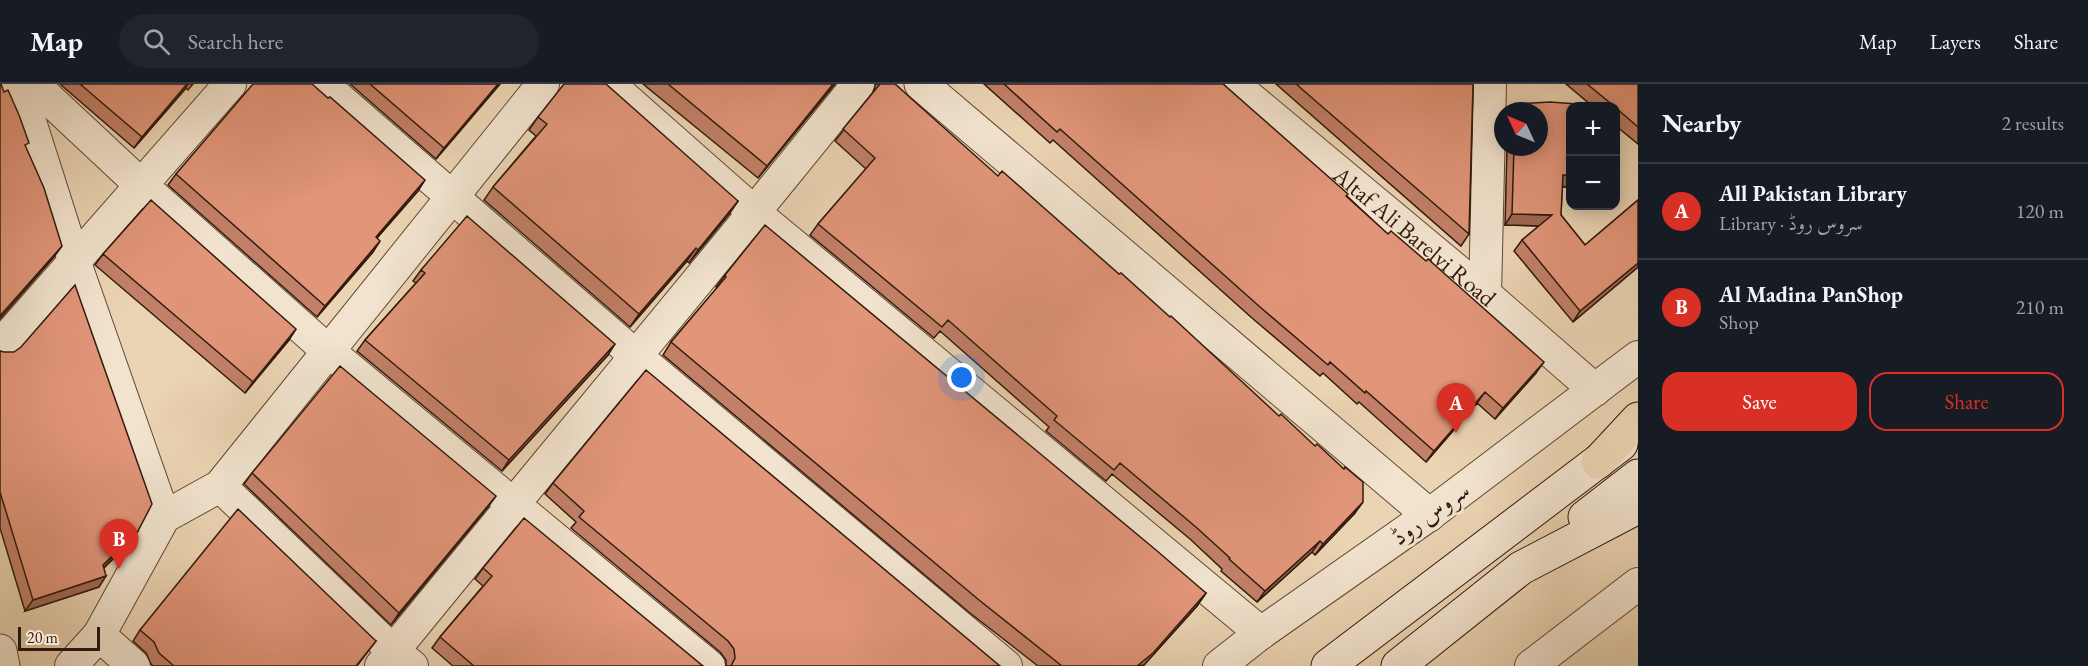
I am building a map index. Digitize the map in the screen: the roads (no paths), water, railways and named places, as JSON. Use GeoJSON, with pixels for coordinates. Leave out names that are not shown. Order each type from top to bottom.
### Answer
{"type":"FeatureCollection","features":[{"type":"Feature","properties":{"kind":"main road"},"geometry":{"type":"LineString","coordinates":[[921,84],[1429,515]]}},
{"type":"Feature","properties":{"kind":"main road"},"geometry":{"type":"LineString","coordinates":[[1598,462],[1638,419]]}},
{"type":"Feature","properties":{"kind":"main road"},"geometry":{"type":"LineString","coordinates":[[1328,666],[1638,431]]}},
{"type":"Feature","properties":{"kind":"main road"},"geometry":{"type":"LineString","coordinates":[[1398,666],[1638,476]]}},
{"type":"Feature","properties":{"kind":"main road"},"geometry":{"type":"LineString","coordinates":[[1521,568],[1638,507]]}},
{"type":"Feature","properties":{"kind":"main road"},"geometry":{"type":"LineString","coordinates":[[0,651],[3,666]]}},
{"type":"Feature","properties":{"kind":"street"},"geometry":{"type":"LineString","coordinates":[[18,84],[75,263],[164,518]]}},
{"type":"Feature","properties":{"kind":"street"},"geometry":{"type":"LineString","coordinates":[[33,84],[141,185],[327,350],[709,666]]}},
{"type":"Feature","properties":{"kind":"street"},"geometry":{"type":"LineString","coordinates":[[0,346],[230,84]]}},
{"type":"Feature","properties":{"kind":"street"},"geometry":{"type":"LineString","coordinates":[[322,84],[636,356],[1006,666]]}},
{"type":"Feature","properties":{"kind":"street"},"geometry":{"type":"LineString","coordinates":[[71,666],[99,635],[164,518],[220,486],[543,84]]}},
{"type":"Feature","properties":{"kind":"street"},"geometry":{"type":"LineString","coordinates":[[609,84],[755,213],[1262,633]]}},
{"type":"Feature","properties":{"kind":"street"},"geometry":{"type":"LineString","coordinates":[[220,486],[396,661],[512,504],[755,213],[858,84]]}},
{"type":"Feature","properties":{"kind":"street","name":"Altaf Ali Barelvi Road"},"geometry":{"type":"LineString","coordinates":[[1233,84],[1485,294],[1596,390]]}},
{"type":"Feature","properties":{"kind":"street"},"geometry":{"type":"LineString","coordinates":[[1485,294],[1490,84]]}},
{"type":"Feature","properties":{"kind":"street","name":"سروس روڈ"},"geometry":{"type":"LineString","coordinates":[[1219,666],[1429,515],[1638,357]]}},
{"type":"Feature","properties":{"kind":"street"},"geometry":{"type":"LineString","coordinates":[[1531,666],[1638,584]]}},
{"type":"Feature","properties":{"kind":"street"},"geometry":{"type":"LineString","coordinates":[[99,635],[134,666]]}},
{"type":"Feature","properties":{"kind":"place","name":"All Pakistan Library"},"geometry":{"type":"Point","coordinates":[1456,433]}},
{"type":"Feature","properties":{"kind":"place","name":"Al Madina PanShop"},"geometry":{"type":"Point","coordinates":[119,569]}}]}
